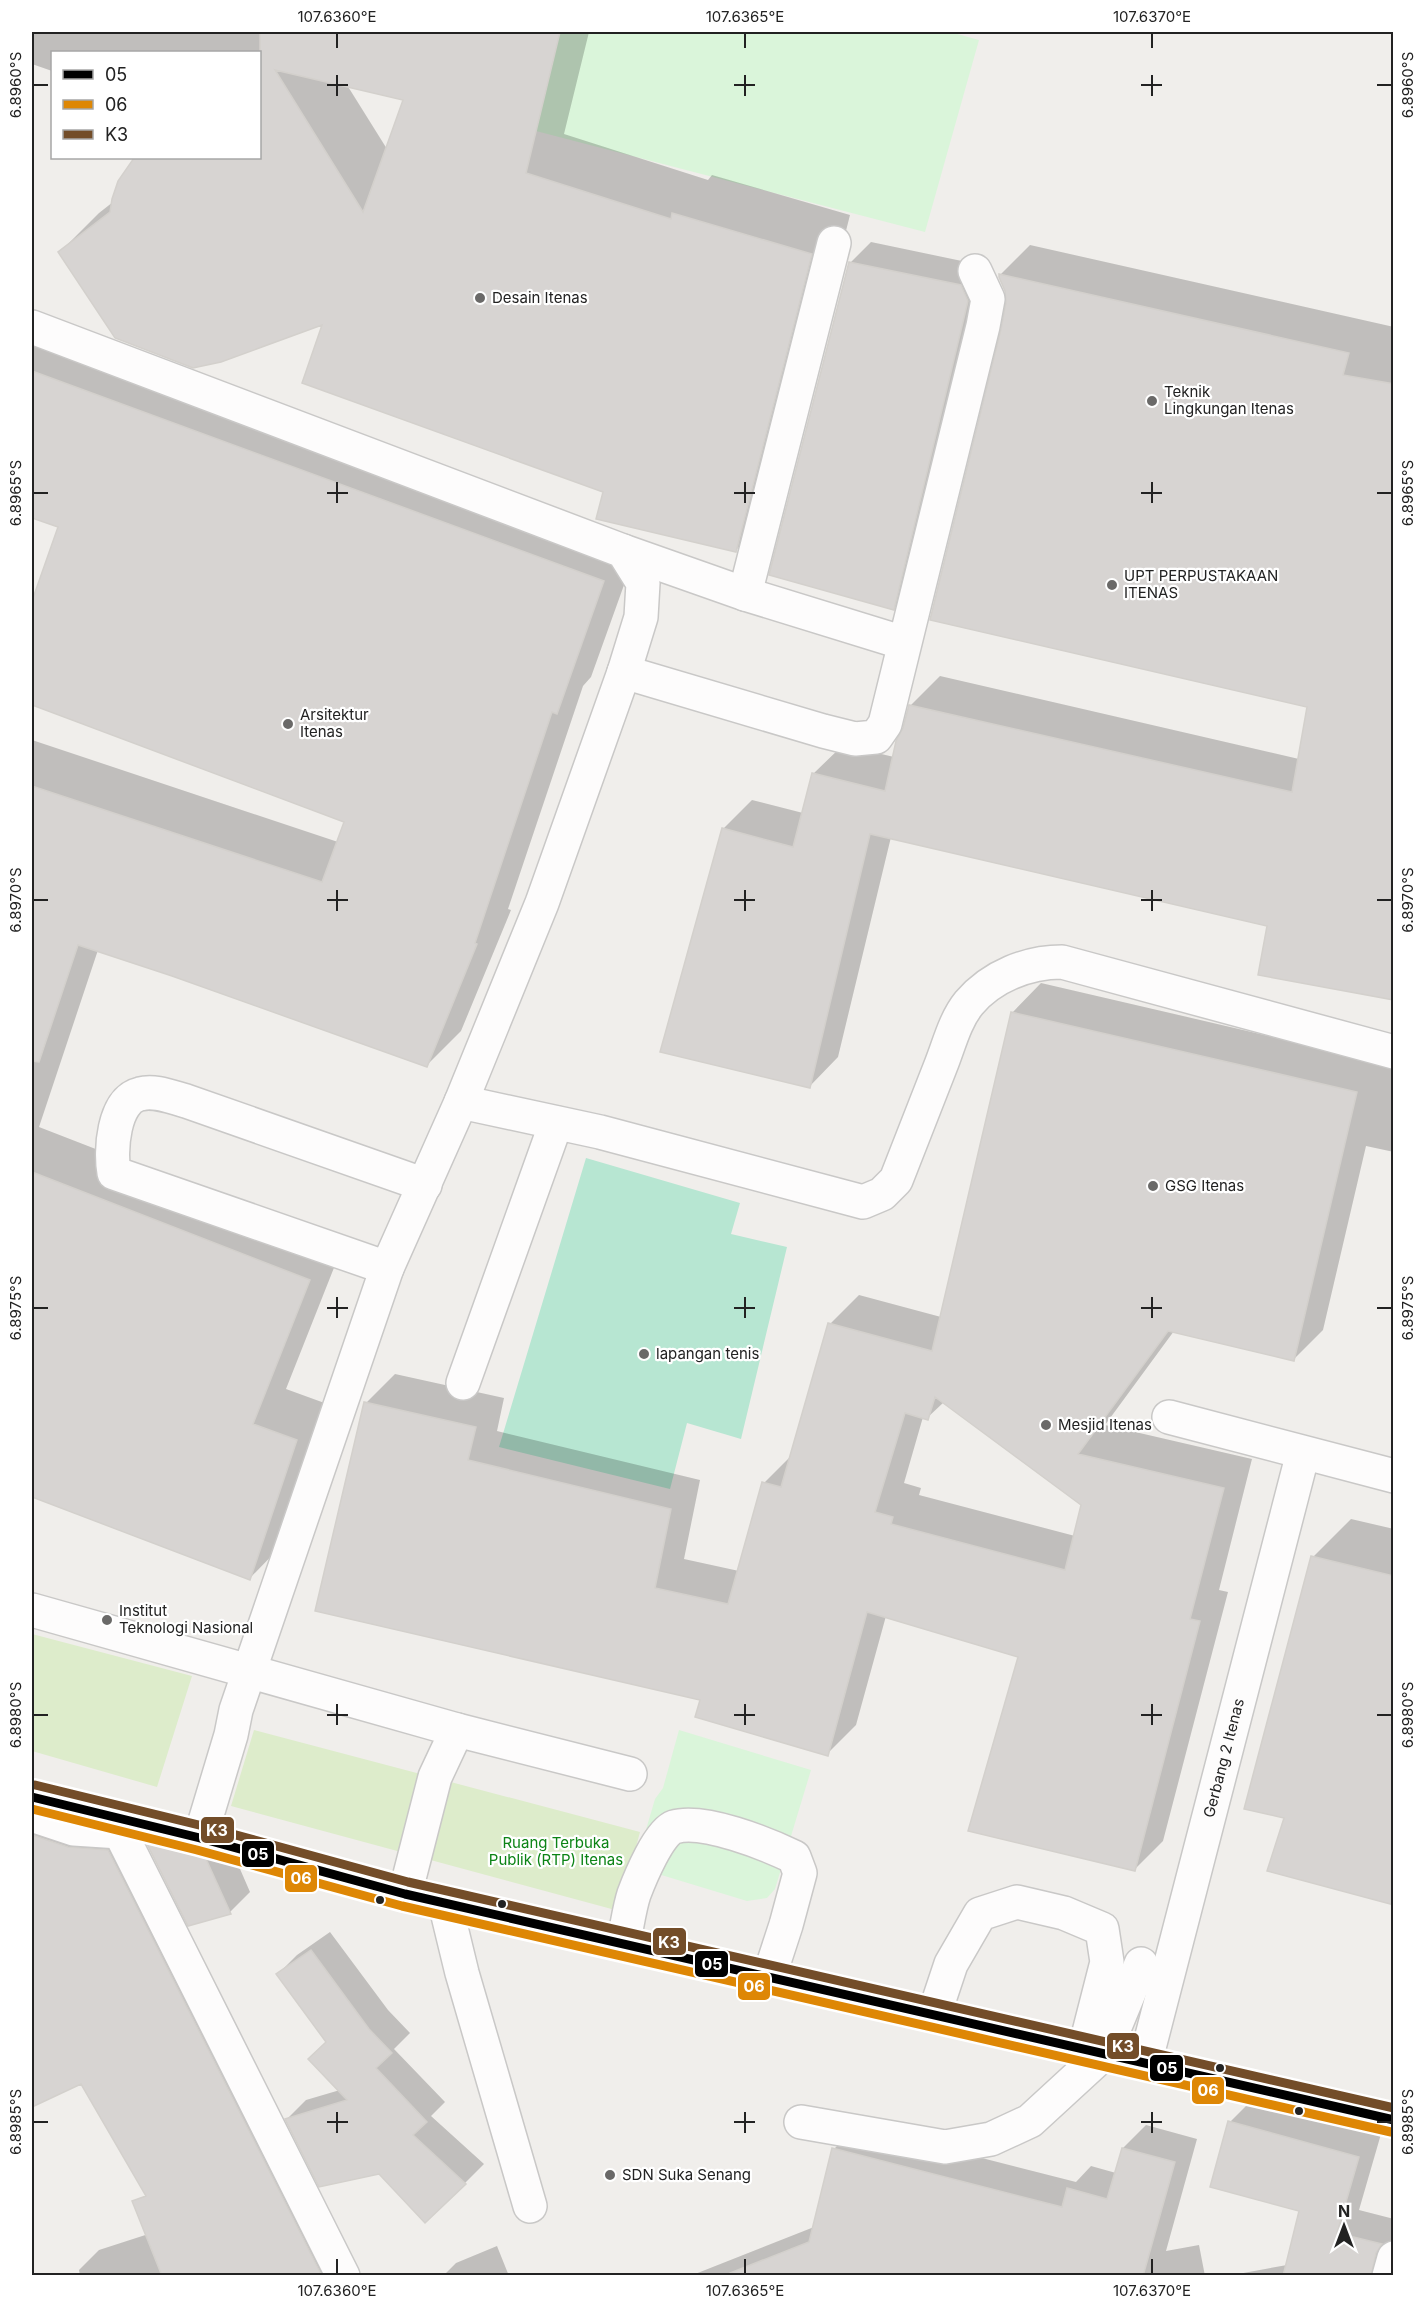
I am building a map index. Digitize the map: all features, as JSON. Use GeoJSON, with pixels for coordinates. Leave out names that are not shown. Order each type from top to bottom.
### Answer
{"type":"FeatureCollection","features":[{"type":"Feature","properties":{"kind":"highway"},"geometry":{"type":"LineString","coordinates":[[32,1797],[120,1825],[200,1838],[405,1894],[1394,2120]]}},
{"type":"Feature","properties":{"kind":"street"},"geometry":{"type":"LineString","coordinates":[[745,594],[834,243]]}},
{"type":"Feature","properties":{"kind":"street"},"geometry":{"type":"LineString","coordinates":[[624,672],[823,732],[855,739],[876,737],[885,724],[983,326],[988,299],[975,271]]}},
{"type":"Feature","properties":{"kind":"street"},"geometry":{"type":"LineString","coordinates":[[32,327],[623,551],[745,594],[904,644]]}},
{"type":"Feature","properties":{"kind":"street"},"geometry":{"type":"LineString","coordinates":[[200,1838],[231,1735],[236,1710],[387,1268],[461,1102],[542,903],[624,672],[641,617],[643,583],[623,551]]}},
{"type":"Feature","properties":{"kind":"street"},"geometry":{"type":"LineString","coordinates":[[461,1102],[600,1132],[863,1202],[882,1194],[896,1180],[954,1031],[969,1003],[994,982],[1010,973],[1041,962],[1062,962],[1394,1052]]}},
{"type":"Feature","properties":{"kind":"street"},"geometry":{"type":"LineString","coordinates":[[387,1268],[114,1173],[111,1157],[113,1136],[124,1105],[137,1094],[153,1092],[186,1101],[424,1185]]}},
{"type":"Feature","properties":{"kind":"street"},"geometry":{"type":"LineString","coordinates":[[463,1383],[556,1123]]}},
{"type":"Feature","properties":{"kind":"street"},"geometry":{"type":"LineString","coordinates":[[1169,1417],[1394,1476]]}},
{"type":"Feature","properties":{"kind":"street","name":"Gerbang 2 Itenas"},"geometry":{"type":"LineString","coordinates":[[1145,2063],[1303,1453]]}},
{"type":"Feature","properties":{"kind":"street"},"geometry":{"type":"LineString","coordinates":[[32,1610],[457,1730],[630,1774]]}},
{"type":"Feature","properties":{"kind":"street"},"geometry":{"type":"LineString","coordinates":[[405,1894],[435,1777],[457,1730]]}},
{"type":"Feature","properties":{"kind":"street"},"geometry":{"type":"LineString","coordinates":[[32,1815],[74,1829],[120,1825],[343,2276]]}},
{"type":"Feature","properties":{"kind":"street"},"geometry":{"type":"LineString","coordinates":[[623,1944],[634,1895],[658,1842],[672,1827],[697,1824],[768,1845],[794,1857],[800,1873],[769,1977]]}},
{"type":"Feature","properties":{"kind":"street"},"geometry":{"type":"LineString","coordinates":[[934,2015],[951,1964],[980,1914],[1017,1902],[1064,1913],[1102,1929],[1107,1962],[1095,2051]]}},
{"type":"Feature","properties":{"kind":"street"},"geometry":{"type":"LineString","coordinates":[[445,1903],[462,1973],[530,2205]]}},
{"type":"Feature","properties":{"kind":"street"},"geometry":{"type":"LineString","coordinates":[[801,2122],[945,2147],[991,2139],[1030,2121],[1095,2051],[1141,1964]]}},
{"type":"Feature","properties":{"kind":"street"},"geometry":{"type":"LineString","coordinates":[[1389,2276],[1394,2258]]}},
{"type":"Feature","properties":{"kind":"green space"},"geometry":{"type":"Polygon","coordinates":[[[545,32],[950,32],[979,40],[925,232],[536,131],[558,35],[545,32]]]}},
{"type":"Feature","properties":{"kind":"green space","name":"lapangan tenis"},"geometry":{"type":"Polygon","coordinates":[[[586,1158],[740,1203],[731,1234],[787,1247],[741,1439],[687,1423],[670,1489],[499,1447],[586,1158]]]}},
{"type":"Feature","properties":{"kind":"green space"},"geometry":{"type":"Polygon","coordinates":[[[32,1634],[192,1676],[157,1787],[32,1751],[32,1634]]]}},
{"type":"Feature","properties":{"kind":"green space","name":"Ruang Terbuka Publik (RTP) Itenas"},"geometry":{"type":"Polygon","coordinates":[[[254,1730],[640,1832],[619,1911],[231,1806],[254,1730]]]}},
{"type":"Feature","properties":{"kind":"green space"},"geometry":{"type":"Polygon","coordinates":[[[679,1730],[811,1770],[775,1889],[767,1898],[747,1901],[635,1867],[655,1799],[663,1788],[679,1730]]]}},
{"type":"Feature","properties":{"kind":"building"},"geometry":{"type":"Polygon","coordinates":[[[260,32],[560,32],[526,173],[671,219],[672,213],[812,254],[736,552],[596,519],[603,492],[302,383],[322,325],[221,362],[193,368],[115,338],[58,252],[110,212],[118,181],[133,159],[261,159],[260,32]],[[275,70],[363,212],[403,100],[275,70]]]}},
{"type":"Feature","properties":{"kind":"building"},"geometry":{"type":"Polygon","coordinates":[[[849,262],[961,285],[968,301],[894,610],[769,575],[849,262]]]}},
{"type":"Feature","properties":{"kind":"building"},"geometry":{"type":"Polygon","coordinates":[[[999,274],[1349,353],[1343,375],[1394,384],[1394,1000],[1258,975],[1267,926],[870,834],[810,1088],[660,1052],[722,828],[793,847],[812,773],[885,791],[896,741],[903,728],[909,705],[1292,792],[1307,707],[930,620],[1001,329],[1006,302],[999,274]]]}},
{"type":"Feature","properties":{"kind":"building"},"geometry":{"type":"Polygon","coordinates":[[[32,371],[604,581],[557,714],[552,712],[475,943],[477,944],[427,1067],[78,945],[39,1062],[32,1061],[32,786],[322,882],[344,822],[32,705],[32,601],[58,527],[32,518],[32,371]]]}},
{"type":"Feature","properties":{"kind":"building"},"geometry":{"type":"Polygon","coordinates":[[[1011,1012],[1357,1092],[1294,1361],[1168,1331],[1078,1454],[1224,1488],[1190,1619],[1200,1621],[1135,1871],[968,1831],[1018,1657],[867,1612],[828,1756],[695,1717],[700,1700],[315,1611],[364,1402],[476,1427],[468,1460],[671,1509],[655,1588],[728,1604],[762,1482],[781,1487],[828,1323],[932,1351],[1011,1012]],[[935,1397],[928,1420],[905,1413],[875,1512],[893,1517],[891,1524],[1065,1570],[1081,1505],[935,1397]]]}},
{"type":"Feature","properties":{"kind":"building"},"geometry":{"type":"Polygon","coordinates":[[[32,1172],[310,1280],[253,1424],[297,1440],[250,1580],[32,1497],[32,1172]]]}},
{"type":"Feature","properties":{"kind":"building"},"geometry":{"type":"Polygon","coordinates":[[[1311,1556],[1394,1576],[1394,1905],[1267,1871],[1284,1818],[1244,1809],[1311,1556]]]}},
{"type":"Feature","properties":{"kind":"building"},"geometry":{"type":"Polygon","coordinates":[[[32,1835],[68,1847],[108,1850],[322,2276],[162,2276],[132,2201],[146,2196],[81,2084],[32,2107],[32,1835]]]}},
{"type":"Feature","properties":{"kind":"building"},"geometry":{"type":"Polygon","coordinates":[[[147,1844],[206,1859],[231,1914],[188,1926],[147,1844]]]}},
{"type":"Feature","properties":{"kind":"building"},"geometry":{"type":"Polygon","coordinates":[[[311,1950],[369,2029],[392,2053],[376,2068],[427,2122],[413,2135],[466,2184],[425,2223],[379,2174],[319,2187],[285,2119],[347,2100],[308,2059],[326,2042],[276,1974],[311,1950]]]}},
{"type":"Feature","properties":{"kind":"building"},"geometry":{"type":"Polygon","coordinates":[[[1228,2121],[1359,2157],[1337,2233],[1382,2244],[1376,2253],[1371,2276],[1283,2276],[1299,2211],[1210,2187],[1228,2121]]]}},
{"type":"Feature","properties":{"kind":"building"},"geometry":{"type":"Polygon","coordinates":[[[832,2148],[1062,2207],[1067,2188],[1107,2199],[1122,2148],[1175,2162],[1143,2276],[730,2276],[730,2273],[809,2242],[832,2148]]]}},
{"type":"Feature","properties":{"kind":"transit line","name":"K3"},"geometry":{"type":"LineString","coordinates":[[35,1785],[203,1826],[408,1882],[1394,2108]]}},
{"type":"Feature","properties":{"kind":"transit line","name":"05"},"geometry":{"type":"LineString","coordinates":[[32,1797],[200,1838],[405,1894],[1394,2120]]}},
{"type":"Feature","properties":{"kind":"transit line","name":"06"},"geometry":{"type":"LineString","coordinates":[[32,1809],[197,1850],[402,1906],[1391,2132]]}},
{"type":"Feature","properties":{"kind":"place","name":"Desain Itenas"},"geometry":{"type":"Point","coordinates":[480,298]}},
{"type":"Feature","properties":{"kind":"place","name":"Teknik Lingkungan Itenas"},"geometry":{"type":"Point","coordinates":[1152,401]}},
{"type":"Feature","properties":{"kind":"place","name":"UPT PERPUSTAKAAN ITENAS"},"geometry":{"type":"Point","coordinates":[1112,585]}},
{"type":"Feature","properties":{"kind":"place","name":"Arsitektur Itenas"},"geometry":{"type":"Point","coordinates":[288,724]}},
{"type":"Feature","properties":{"kind":"place","name":"GSG Itenas"},"geometry":{"type":"Point","coordinates":[1153,1186]}},
{"type":"Feature","properties":{"kind":"place","name":"lapangan tenis"},"geometry":{"type":"Point","coordinates":[644,1354]}},
{"type":"Feature","properties":{"kind":"place","name":"Mesjid Itenas"},"geometry":{"type":"Point","coordinates":[1046,1425]}},
{"type":"Feature","properties":{"kind":"place","name":"Institut Teknologi Nasional"},"geometry":{"type":"Point","coordinates":[107,1620]}},
{"type":"Feature","properties":{"kind":"place","name":"SDN Suka Senang"},"geometry":{"type":"Point","coordinates":[610,2175]}}]}
